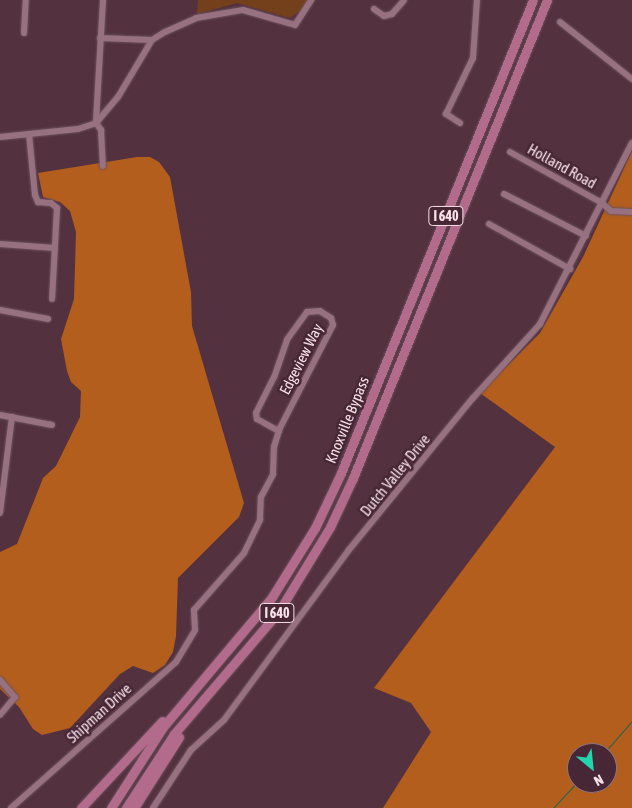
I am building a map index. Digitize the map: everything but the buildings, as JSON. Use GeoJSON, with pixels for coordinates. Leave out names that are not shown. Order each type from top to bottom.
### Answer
{"type":"FeatureCollection","features":[{"type":"Feature","properties":{"kind":"highway","name":"Knoxville Bypass"},"geometry":{"type":"LineString","coordinates":[[111,808],[147,749],[272,597],[319,521],[534,0]]}},
{"type":"Feature","properties":{"kind":"highway","name":"Knoxville Bypass"},"geometry":{"type":"LineString","coordinates":[[126,808],[174,734],[278,611],[311,562],[336,515],[547,0]]}},
{"type":"Feature","properties":{"kind":"highway"},"geometry":{"type":"LineString","coordinates":[[134,808],[183,732],[296,595],[330,538],[336,515]]}},
{"type":"Feature","properties":{"kind":"highway"},"geometry":{"type":"LineString","coordinates":[[81,808],[147,735],[188,697]]}},
{"type":"Feature","properties":{"kind":"street"},"geometry":{"type":"LineString","coordinates":[[24,33],[26,0]]}},
{"type":"Feature","properties":{"kind":"street"},"geometry":{"type":"LineString","coordinates":[[103,0],[96,123],[101,130],[103,166]]}},
{"type":"Feature","properties":{"kind":"street"},"geometry":{"type":"LineString","coordinates":[[100,38],[152,40],[196,18],[243,10],[295,25],[311,0]]}},
{"type":"Feature","properties":{"kind":"street"},"geometry":{"type":"LineString","coordinates":[[374,9],[384,16],[392,14],[404,0]]}},
{"type":"Feature","properties":{"kind":"street"},"geometry":{"type":"LineString","coordinates":[[460,124],[446,114],[473,58],[476,0]]}},
{"type":"Feature","properties":{"kind":"street"},"geometry":{"type":"LineString","coordinates":[[560,22],[632,79]]}},
{"type":"Feature","properties":{"kind":"street"},"geometry":{"type":"LineString","coordinates":[[0,137],[78,130],[96,123],[118,97],[152,40]]}},
{"type":"Feature","properties":{"kind":"street"},"geometry":{"type":"LineString","coordinates":[[29,134],[35,195],[38,202],[51,203],[57,208],[52,300]]}},
{"type":"Feature","properties":{"kind":"street","name":"Dutch Valley Drive"},"geometry":{"type":"LineString","coordinates":[[153,808],[191,750],[224,720],[348,551],[473,398],[540,324],[570,269],[632,143]]}},
{"type":"Feature","properties":{"kind":"street","name":"Holland Road"},"geometry":{"type":"LineString","coordinates":[[510,152],[602,203],[611,211],[632,212]]}},
{"type":"Feature","properties":{"kind":"street"},"geometry":{"type":"LineString","coordinates":[[504,194],[586,236]]}},
{"type":"Feature","properties":{"kind":"street"},"geometry":{"type":"LineString","coordinates":[[489,224],[570,269]]}},
{"type":"Feature","properties":{"kind":"street"},"geometry":{"type":"LineString","coordinates":[[0,244],[55,248]]}},
{"type":"Feature","properties":{"kind":"street"},"geometry":{"type":"LineString","coordinates":[[0,310],[48,319]]}},
{"type":"Feature","properties":{"kind":"street","name":"Edgeview Way"},"geometry":{"type":"LineString","coordinates":[[196,630],[194,610],[244,553],[257,527],[261,497],[273,474],[274,447],[279,431],[333,325],[331,318],[320,311],[307,312],[287,340],[274,377],[256,413],[257,419],[279,431]]}},
{"type":"Feature","properties":{"kind":"street"},"geometry":{"type":"LineString","coordinates":[[0,415],[52,425]]}},
{"type":"Feature","properties":{"kind":"street"},"geometry":{"type":"LineString","coordinates":[[0,513],[12,417]]}},
{"type":"Feature","properties":{"kind":"street","name":"Shipman Drive"},"geometry":{"type":"LineString","coordinates":[[11,808],[176,662],[196,630]]}},
{"type":"Feature","properties":{"kind":"street"},"geometry":{"type":"LineString","coordinates":[[0,680],[15,697],[0,715]]}},
{"type":"Feature","properties":{"kind":"shaded area"},"geometry":{"type":"Polygon","coordinates":[[[198,0],[316,0],[290,18],[237,3],[197,14],[198,0]]]}},
{"type":"Feature","properties":{"kind":"shaded area"},"geometry":{"type":"Polygon","coordinates":[[[632,151],[632,808],[383,808],[431,732],[411,703],[374,688],[555,447],[480,393],[540,333],[583,257],[632,151]]]}},
{"type":"Feature","properties":{"kind":"shaded area"},"geometry":{"type":"Polygon","coordinates":[[[137,157],[150,157],[159,162],[170,177],[191,292],[192,326],[244,503],[239,517],[178,578],[176,636],[173,652],[165,665],[153,673],[133,666],[120,674],[70,728],[42,735],[33,729],[19,707],[0,689],[0,552],[17,544],[43,478],[56,466],[80,417],[81,391],[71,382],[61,339],[74,299],[76,232],[70,211],[60,202],[43,197],[38,173],[137,157]]]}},
{"type":"Feature","properties":{"kind":"waterway"},"geometry":{"type":"LineString","coordinates":[[613,743],[632,721]]}},
{"type":"Feature","properties":{"kind":"waterway"},"geometry":{"type":"LineString","coordinates":[[553,808],[567,793]]}}]}
